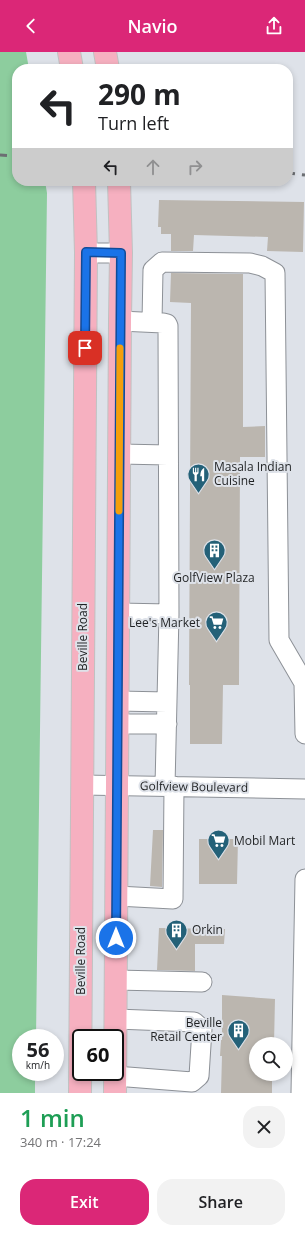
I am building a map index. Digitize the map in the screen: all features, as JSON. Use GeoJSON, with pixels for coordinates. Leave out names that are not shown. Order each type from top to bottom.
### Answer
{"type":"FeatureCollection","features":[{"type":"Feature","properties":{"kind":"main road"},"geometry":{"type":"LineString","coordinates":[[69,52],[71,64]]}},
{"type":"Feature","properties":{"kind":"main road"},"geometry":{"type":"LineString","coordinates":[[105,52],[107,64]]}},
{"type":"Feature","properties":{"kind":"main road","name":"Beville Road"},"geometry":{"type":"LineString","coordinates":[[80,1093],[86,252],[84,186]]}},
{"type":"Feature","properties":{"kind":"main road"},"geometry":{"type":"LineString","coordinates":[[115,1085],[121,253],[119,186]]}},
{"type":"Feature","properties":{"kind":"street"},"geometry":{"type":"LineString","coordinates":[[86,252],[121,253]]}},
{"type":"Feature","properties":{"kind":"street"},"geometry":{"type":"LineString","coordinates":[[152,322],[153,270],[162,262],[250,263],[262,266],[275,273],[279,640],[304,683],[305,734]]}},
{"type":"Feature","properties":{"kind":"street"},"geometry":{"type":"LineString","coordinates":[[117,896],[173,899],[167,724],[168,326],[165,323],[120,321]]}},
{"type":"Feature","properties":{"kind":"street"},"geometry":{"type":"LineString","coordinates":[[120,454],[168,455]]}},
{"type":"Feature","properties":{"kind":"street"},"geometry":{"type":"LineString","coordinates":[[118,613],[168,614]]}},
{"type":"Feature","properties":{"kind":"street"},"geometry":{"type":"LineString","coordinates":[[118,702],[167,702]]}},
{"type":"Feature","properties":{"kind":"street"},"geometry":{"type":"LineString","coordinates":[[118,724],[167,724]]}},
{"type":"Feature","properties":{"kind":"street","name":"Golfview Boulevard"},"geometry":{"type":"LineString","coordinates":[[82,785],[305,789]]}},
{"type":"Feature","properties":{"kind":"street"},"geometry":{"type":"LineString","coordinates":[[301,1093],[305,879]]}},
{"type":"Feature","properties":{"kind":"street"},"geometry":{"type":"LineString","coordinates":[[116,980],[202,982]]}},
{"type":"Feature","properties":{"kind":"street"},"geometry":{"type":"LineString","coordinates":[[115,1085],[156,1086],[192,1082],[199,1076],[202,1029],[194,1022],[116,1019]]}},
{"type":"Feature","properties":{"kind":"green space"},"geometry":{"type":"Polygon","coordinates":[[[0,52],[26,52],[28,64],[12,64],[12,186],[46,186],[47,193],[36,1029],[12,1029],[12,1081],[35,1081],[35,1093],[0,1093],[0,52]]]}},
{"type":"Feature","properties":{"kind":"building"},"geometry":{"type":"Polygon","coordinates":[[[159,200],[304,202],[303,252],[267,251],[268,237],[194,235],[193,251],[171,251],[171,234],[161,234],[161,227],[158,227],[159,200]]]}},
{"type":"Feature","properties":{"kind":"building","name":"GolfView Plaza"},"geometry":{"type":"Polygon","coordinates":[[[171,273],[243,274],[243,427],[265,426],[265,457],[240,457],[239,685],[223,685],[222,744],[190,744],[191,303],[170,302],[171,273]]]}},
{"type":"Feature","properties":{"kind":"building"},"geometry":{"type":"Polygon","coordinates":[[[153,830],[163,830],[162,887],[150,886],[153,830]]]}},
{"type":"Feature","properties":{"kind":"building","name":"Mobil Mart"},"geometry":{"type":"Polygon","coordinates":[[[199,839],[238,839],[237,884],[199,884],[199,839]]]}},
{"type":"Feature","properties":{"kind":"building","name":"Orkin"},"geometry":{"type":"Polygon","coordinates":[[[159,928],[225,929],[224,944],[195,944],[195,971],[157,970],[159,928]]]}},
{"type":"Feature","properties":{"kind":"building","name":"Beville Retail Center"},"geometry":{"type":"Polygon","coordinates":[[[222,995],[275,999],[274,1037],[249,1037],[249,1081],[272,1081],[272,1093],[221,1093],[222,1056],[220,1056],[222,1040],[222,995]]]}},
{"type":"Feature","properties":{"kind":"railway"},"geometry":{"type":"LineString","coordinates":[[0,155],[12,156]]}},
{"type":"Feature","properties":{"kind":"railway"},"geometry":{"type":"LineString","coordinates":[[293,174],[305,175]]}},
{"type":"Feature","properties":{"kind":"slow traffic"},"geometry":{"type":"LineString","coordinates":[[119,511],[120,348]]}},
{"type":"Feature","properties":{"kind":"place","name":"Masala Indian Cuisine"},"geometry":{"type":"Point","coordinates":[199,494]}},
{"type":"Feature","properties":{"kind":"place","name":"GolfView Plaza"},"geometry":{"type":"Point","coordinates":[214,570]}},
{"type":"Feature","properties":{"kind":"place","name":"Lee's Market"},"geometry":{"type":"Point","coordinates":[216,642]}},
{"type":"Feature","properties":{"kind":"place","name":"Mobil Mart"},"geometry":{"type":"Point","coordinates":[218,860]}},
{"type":"Feature","properties":{"kind":"place","name":"Orkin"},"geometry":{"type":"Point","coordinates":[177,950]}},
{"type":"Feature","properties":{"kind":"place","name":"Beville Retail Center"},"geometry":{"type":"Point","coordinates":[238,1050]}},
{"type":"Feature","properties":{"kind":"route"},"geometry":{"type":"LineString","coordinates":[[85,348],[86,252],[121,253],[116,938]]}}]}
